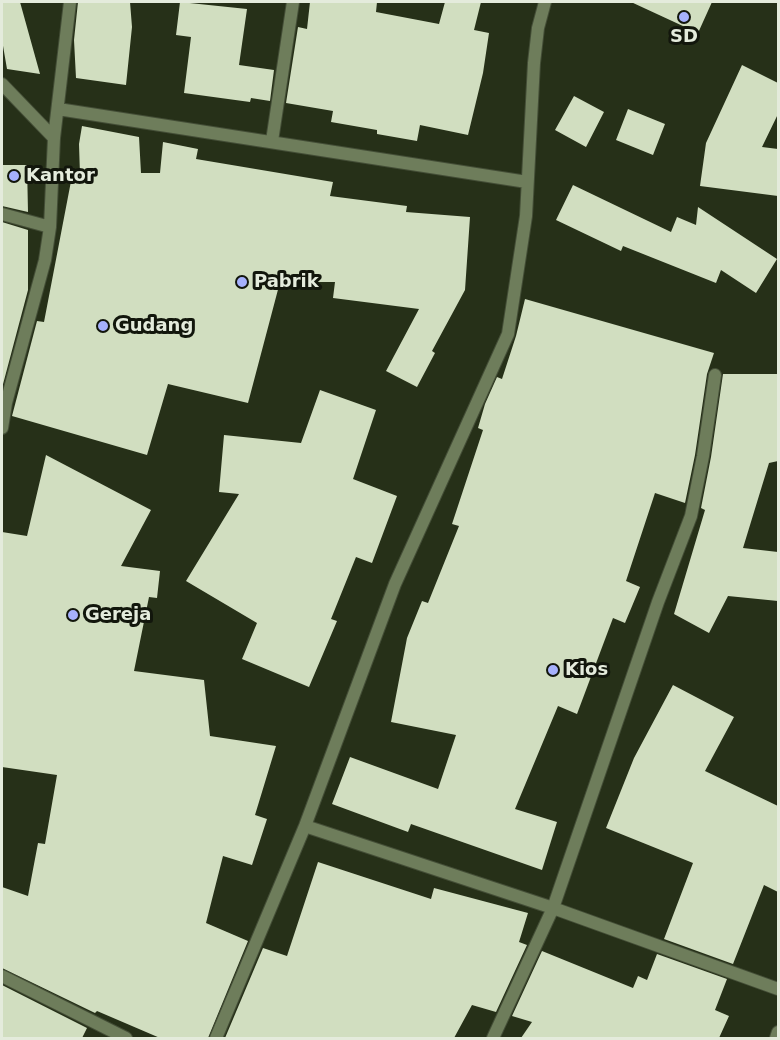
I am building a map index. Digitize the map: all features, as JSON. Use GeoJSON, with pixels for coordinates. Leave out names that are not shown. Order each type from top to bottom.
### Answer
{"type":"FeatureCollection","features":[{"type":"Feature","properties":{"kind":"street"},"geometry":{"type":"LineString","coordinates":[[2,428],[6,404],[45,260],[50,227],[54,138],[70,2]]}},
{"type":"Feature","properties":{"kind":"street"},"geometry":{"type":"LineString","coordinates":[[272,141],[293,2]]}},
{"type":"Feature","properties":{"kind":"street"},"geometry":{"type":"LineString","coordinates":[[216,1038],[305,826],[395,584],[507,334],[526,216],[538,28],[545,2]]}},
{"type":"Feature","properties":{"kind":"street"},"geometry":{"type":"LineString","coordinates":[[2,84],[54,138]]}},
{"type":"Feature","properties":{"kind":"street"},"geometry":{"type":"LineString","coordinates":[[58,110],[272,141],[527,182]]}},
{"type":"Feature","properties":{"kind":"street"},"geometry":{"type":"LineString","coordinates":[[2,214],[50,227]]}},
{"type":"Feature","properties":{"kind":"street"},"geometry":{"type":"LineString","coordinates":[[493,1038],[553,908],[658,602],[691,516],[715,375]]}},
{"type":"Feature","properties":{"kind":"street"},"geometry":{"type":"LineString","coordinates":[[305,826],[553,908],[778,989]]}},
{"type":"Feature","properties":{"kind":"street"},"geometry":{"type":"LineString","coordinates":[[2,976],[126,1038]]}},
{"type":"Feature","properties":{"kind":"street"},"geometry":{"type":"LineString","coordinates":[[776,1038],[778,1032]]}},
{"type":"Feature","properties":{"kind":"building"},"geometry":{"type":"Polygon","coordinates":[[[2,2],[20,2],[40,74],[7,69],[2,40],[2,2]]]}},
{"type":"Feature","properties":{"kind":"building"},"geometry":{"type":"Polygon","coordinates":[[[78,2],[130,2],[132,27],[126,85],[76,78],[74,40],[78,2]]]}},
{"type":"Feature","properties":{"kind":"building"},"geometry":{"type":"Polygon","coordinates":[[[180,2],[247,9],[239,65],[274,70],[270,101],[251,98],[250,102],[184,93],[191,37],[176,35],[180,2]]]}},
{"type":"Feature","properties":{"kind":"building"},"geometry":{"type":"Polygon","coordinates":[[[310,2],[377,2],[376,12],[439,24],[445,2],[481,2],[474,30],[489,33],[483,73],[468,135],[420,125],[417,141],[377,134],[377,130],[331,122],[333,111],[286,103],[298,27],[307,29],[310,2]]]}},
{"type":"Feature","properties":{"kind":"building","name":"SD"},"geometry":{"type":"Polygon","coordinates":[[[631,2],[712,2],[698,33],[631,2]]]}},
{"type":"Feature","properties":{"kind":"building"},"geometry":{"type":"Polygon","coordinates":[[[742,65],[778,83],[778,114],[762,147],[778,149],[778,196],[700,186],[706,143],[742,65]]]}},
{"type":"Feature","properties":{"kind":"building"},"geometry":{"type":"Polygon","coordinates":[[[574,96],[604,112],[586,147],[555,130],[574,96]]]}},
{"type":"Feature","properties":{"kind":"building"},"geometry":{"type":"Polygon","coordinates":[[[628,109],[665,124],[653,155],[616,140],[628,109]]]}},
{"type":"Feature","properties":{"kind":"building"},"geometry":{"type":"Polygon","coordinates":[[[82,126],[139,137],[141,173],[160,173],[163,142],[198,149],[196,159],[333,182],[330,196],[407,206],[406,212],[470,217],[465,290],[432,351],[435,353],[417,387],[386,371],[419,309],[333,298],[335,282],[280,282],[248,403],[168,384],[147,455],[12,416],[37,321],[44,322],[72,176],[80,175],[79,144],[82,126]]]}},
{"type":"Feature","properties":{"kind":"building"},"geometry":{"type":"Polygon","coordinates":[[[2,165],[27,165],[28,212],[2,206],[2,165]]]}},
{"type":"Feature","properties":{"kind":"building"},"geometry":{"type":"Polygon","coordinates":[[[573,185],[671,232],[677,217],[696,225],[698,207],[777,259],[756,293],[721,270],[716,283],[623,246],[621,251],[556,220],[573,185]]]}},
{"type":"Feature","properties":{"kind":"building"},"geometry":{"type":"Polygon","coordinates":[[[2,222],[28,230],[28,290],[2,388],[2,222]]]}},
{"type":"Feature","properties":{"kind":"building"},"geometry":{"type":"Polygon","coordinates":[[[525,299],[714,353],[707,374],[685,503],[655,493],[626,581],[640,587],[625,623],[613,618],[577,714],[558,706],[515,809],[557,822],[542,870],[411,824],[408,832],[332,804],[350,757],[438,789],[456,735],[391,722],[407,638],[422,601],[428,603],[459,526],[452,524],[483,430],[478,428],[485,404],[497,377],[502,379],[525,299]]]}},
{"type":"Feature","properties":{"kind":"building"},"geometry":{"type":"Polygon","coordinates":[[[723,374],[778,374],[778,461],[769,463],[743,548],[778,552],[778,601],[728,596],[709,633],[674,614],[705,510],[701,508],[723,374]]]}},
{"type":"Feature","properties":{"kind":"building"},"geometry":{"type":"Polygon","coordinates":[[[320,390],[376,410],[353,479],[397,496],[372,563],[356,557],[331,619],[337,621],[309,687],[242,659],[257,623],[186,581],[239,494],[219,492],[224,435],[301,443],[320,390]]]}},
{"type":"Feature","properties":{"kind":"building"},"geometry":{"type":"Polygon","coordinates":[[[46,455],[151,510],[121,566],[160,571],[157,598],[149,597],[134,671],[204,680],[210,736],[276,746],[255,815],[267,819],[252,865],[223,856],[206,923],[248,941],[208,1038],[160,1038],[97,1011],[95,1013],[2,968],[2,887],[28,896],[38,843],[45,844],[57,775],[2,767],[2,532],[27,536],[46,455]]]}},
{"type":"Feature","properties":{"kind":"building"},"geometry":{"type":"Polygon","coordinates":[[[673,685],[734,717],[705,771],[778,806],[778,892],[764,885],[733,964],[664,939],[693,863],[606,828],[634,758],[673,685]]]}},
{"type":"Feature","properties":{"kind":"building"},"geometry":{"type":"Polygon","coordinates":[[[318,862],[431,899],[434,888],[528,913],[519,942],[527,945],[496,1012],[472,1005],[454,1038],[225,1038],[263,948],[287,956],[318,862]]]}},
{"type":"Feature","properties":{"kind":"building"},"geometry":{"type":"Polygon","coordinates":[[[542,951],[633,988],[638,976],[647,980],[657,954],[727,979],[715,1010],[729,1016],[719,1038],[521,1038],[532,1022],[512,1016],[542,951]]]}},
{"type":"Feature","properties":{"kind":"building"},"geometry":{"type":"Polygon","coordinates":[[[2,985],[87,1028],[82,1038],[2,1038],[2,985]]]}},
{"type":"Feature","properties":{"kind":"place","name":"SD"},"geometry":{"type":"Point","coordinates":[684,17]}},
{"type":"Feature","properties":{"kind":"place","name":"Kantor"},"geometry":{"type":"Point","coordinates":[14,176]}},
{"type":"Feature","properties":{"kind":"place","name":"Pabrik"},"geometry":{"type":"Point","coordinates":[242,282]}},
{"type":"Feature","properties":{"kind":"place","name":"Gudang"},"geometry":{"type":"Point","coordinates":[103,326]}},
{"type":"Feature","properties":{"kind":"place","name":"Gereja"},"geometry":{"type":"Point","coordinates":[73,615]}},
{"type":"Feature","properties":{"kind":"place","name":"Kios"},"geometry":{"type":"Point","coordinates":[553,670]}}]}
